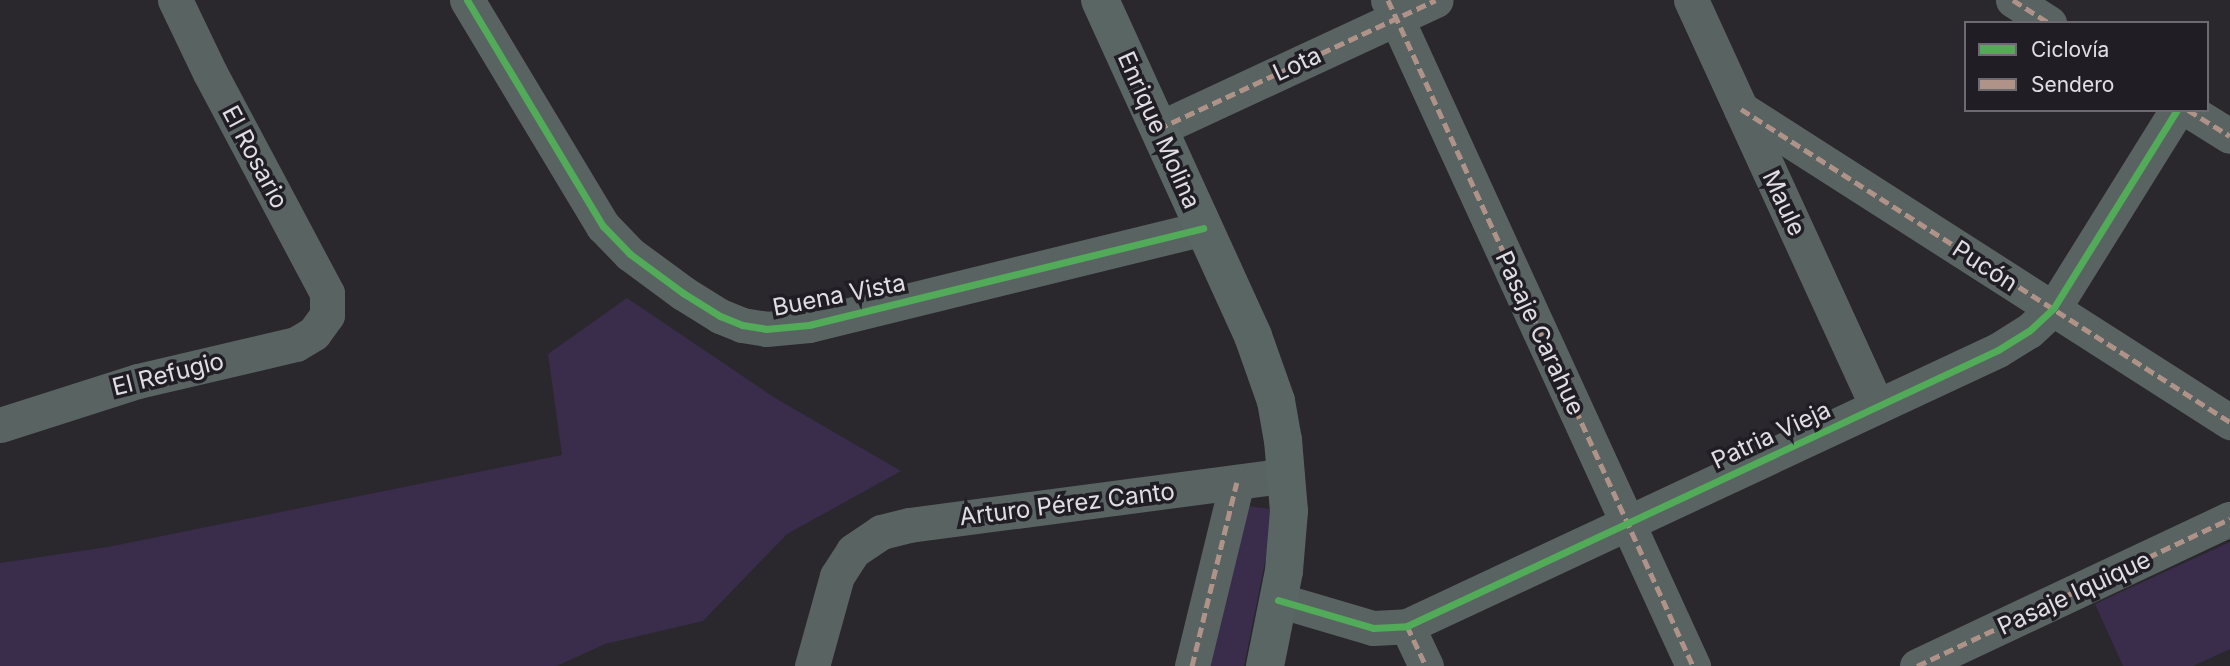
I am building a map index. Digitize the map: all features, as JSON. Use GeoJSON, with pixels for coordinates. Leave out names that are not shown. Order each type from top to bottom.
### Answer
{"type":"FeatureCollection","features":[{"type":"Feature","properties":{"kind":"main road","name":"Enrique Molina"},"geometry":{"type":"LineString","coordinates":[[1100,0],[1266,368],[1276,401],[1287,475],[1287,542],[1265,666]]}},
{"type":"Feature","properties":{"kind":"street","name":"El Rosario"},"geometry":{"type":"LineString","coordinates":[[175,0],[210,74],[327,293],[327,315]]}},
{"type":"Feature","properties":{"kind":"street","name":"Buena Vista"},"geometry":{"type":"LineString","coordinates":[[467,0],[558,156],[610,234],[630,254],[682,293],[720,316],[742,324],[766,329],[809,325],[1203,228]]}},
{"type":"Feature","properties":{"kind":"street","name":"Lota"},"geometry":{"type":"LineString","coordinates":[[1158,128],[1392,9],[1436,0]]}},
{"type":"Feature","properties":{"kind":"street","name":"Maule"},"geometry":{"type":"LineString","coordinates":[[1691,0],[1877,406]]}},
{"type":"Feature","properties":{"kind":"street"},"geometry":{"type":"LineString","coordinates":[[2013,0],[2046,21]]}},
{"type":"Feature","properties":{"kind":"street","name":"Pasaje Carahue"},"geometry":{"type":"LineString","coordinates":[[1392,9],[1693,666]]}},
{"type":"Feature","properties":{"kind":"street","name":"Pucón"},"geometry":{"type":"LineString","coordinates":[[1741,109],[2230,422]]}},
{"type":"Feature","properties":{"kind":"street","name":"Patria Vieja"},"geometry":{"type":"LineString","coordinates":[[1278,600],[1373,628],[1407,626],[2014,341],[2053,309],[2176,112]]}},
{"type":"Feature","properties":{"kind":"street"},"geometry":{"type":"LineString","coordinates":[[2191,112],[2230,136]]}},
{"type":"Feature","properties":{"kind":"street","name":"El Refugio"},"geometry":{"type":"LineString","coordinates":[[0,425],[138,381],[296,344],[314,333],[327,315]]}},
{"type":"Feature","properties":{"kind":"street","name":"Arturo Pérez Canto"},"geometry":{"type":"LineString","coordinates":[[812,666],[832,590],[853,551],[881,532],[909,525],[1287,475]]}},
{"type":"Feature","properties":{"kind":"street"},"geometry":{"type":"LineString","coordinates":[[1192,666],[1237,482]]}},
{"type":"Feature","properties":{"kind":"street","name":"Pasaje Iquique"},"geometry":{"type":"LineString","coordinates":[[1917,666],[2230,519]]}},
{"type":"Feature","properties":{"kind":"street"},"geometry":{"type":"LineString","coordinates":[[1407,626],[1426,666]]}},
{"type":"Feature","properties":{"kind":"shaded area"},"geometry":{"type":"Polygon","coordinates":[[[627,298],[775,398],[901,471],[787,534],[703,621],[605,644],[557,666],[0,666],[0,563],[108,547],[562,455],[548,354],[627,298]]]}},
{"type":"Feature","properties":{"kind":"shaded area"},"geometry":{"type":"Polygon","coordinates":[[[1240,505],[1270,509],[1271,532],[1244,666],[1201,666],[1240,505]]]}},
{"type":"Feature","properties":{"kind":"shaded area"},"geometry":{"type":"Polygon","coordinates":[[[2230,542],[2230,649],[2193,666],[2123,666],[2095,604],[2230,542]]]}},
{"type":"Feature","properties":{"kind":"marked path"},"geometry":{"type":"LineString","coordinates":[[1388,0],[1693,666]]}},
{"type":"Feature","properties":{"kind":"marked path"},"geometry":{"type":"LineString","coordinates":[[1158,129],[1436,0]]}},
{"type":"Feature","properties":{"kind":"marked path"},"geometry":{"type":"LineString","coordinates":[[2013,0],[2046,21]]}},
{"type":"Feature","properties":{"kind":"marked path"},"geometry":{"type":"LineString","coordinates":[[1741,109],[2230,422]]}},
{"type":"Feature","properties":{"kind":"marked path"},"geometry":{"type":"LineString","coordinates":[[2191,112],[2230,136]]}},
{"type":"Feature","properties":{"kind":"marked path"},"geometry":{"type":"LineString","coordinates":[[1192,666],[1237,482]]}},
{"type":"Feature","properties":{"kind":"marked path"},"geometry":{"type":"LineString","coordinates":[[1917,666],[2230,519]]}},
{"type":"Feature","properties":{"kind":"marked path"},"geometry":{"type":"LineString","coordinates":[[1407,626],[1426,666]]}},
{"type":"Feature","properties":{"kind":"cycle path"},"geometry":{"type":"LineString","coordinates":[[467,0],[603,226],[630,254],[683,293],[720,316],[742,325],[766,329],[809,325],[1203,228]]}},
{"type":"Feature","properties":{"kind":"cycle path"},"geometry":{"type":"LineString","coordinates":[[1278,600],[1373,628],[1407,626],[1998,350],[2029,331],[2053,309],[2176,112]]}}]}
